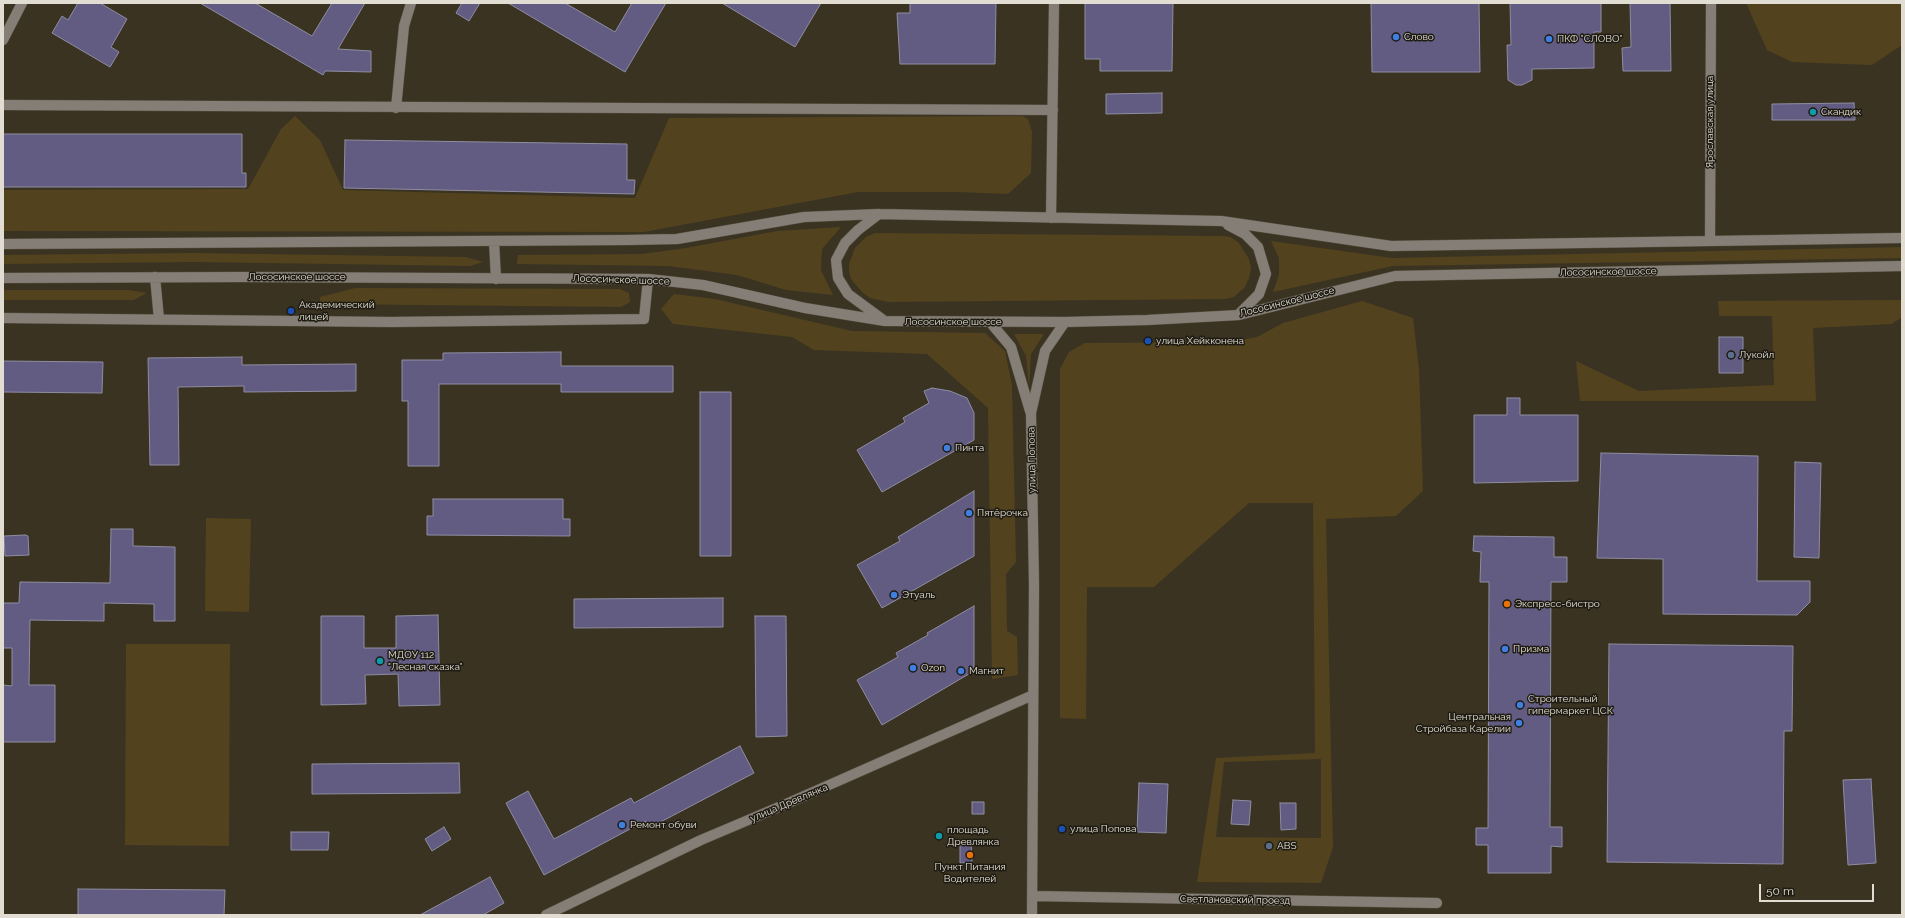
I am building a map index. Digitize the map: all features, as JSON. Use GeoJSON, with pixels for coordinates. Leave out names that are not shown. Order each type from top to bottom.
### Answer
{"type":"FeatureCollection","features":[{"type":"Feature","properties":{"kind":"street"},"geometry":{"type":"LineString","coordinates":[[3,40],[22,3]]}},
{"type":"Feature","properties":{"kind":"street"},"geometry":{"type":"LineString","coordinates":[[396,108],[404,26],[411,3]]}},
{"type":"Feature","properties":{"kind":"street"},"geometry":{"type":"LineString","coordinates":[[1051,218],[1054,3]]}},
{"type":"Feature","properties":{"kind":"street","name":"Ярославская улица"},"geometry":{"type":"LineString","coordinates":[[1710,241],[1711,3]]}},
{"type":"Feature","properties":{"kind":"street"},"geometry":{"type":"LineString","coordinates":[[3,105],[1052,110]]}},
{"type":"Feature","properties":{"kind":"street"},"geometry":{"type":"LineString","coordinates":[[3,244],[677,239],[804,217],[879,214],[1221,221],[1391,246],[1902,238]]}},
{"type":"Feature","properties":{"kind":"street"},"geometry":{"type":"LineString","coordinates":[[879,214],[858,230],[845,243],[836,260],[838,278],[848,294],[885,321]]}},
{"type":"Feature","properties":{"kind":"street"},"geometry":{"type":"LineString","coordinates":[[1221,221],[1253,240],[1258,247],[1265,265],[1266,274],[1259,294],[1239,315]]}},
{"type":"Feature","properties":{"kind":"street"},"geometry":{"type":"LineString","coordinates":[[494,241],[496,279]]}},
{"type":"Feature","properties":{"kind":"street","name":"Лососинское шоссе"},"geometry":{"type":"LineString","coordinates":[[3,278],[156,277],[648,279],[702,285],[805,308],[885,321],[1065,322],[1147,320],[1239,315],[1395,276],[1902,266]]}},
{"type":"Feature","properties":{"kind":"street"},"geometry":{"type":"LineString","coordinates":[[156,277],[158,320]]}},
{"type":"Feature","properties":{"kind":"street"},"geometry":{"type":"LineString","coordinates":[[3,318],[391,322],[644,319],[648,279]]}},
{"type":"Feature","properties":{"kind":"street","name":"улица Попова"},"geometry":{"type":"LineString","coordinates":[[990,322],[1011,347],[1031,413]]}},
{"type":"Feature","properties":{"kind":"street","name":"улица Попова"},"geometry":{"type":"LineString","coordinates":[[1032,915],[1034,585],[1031,413],[1045,351],[1065,322]]}},
{"type":"Feature","properties":{"kind":"street","name":"улица Древлянка"},"geometry":{"type":"LineString","coordinates":[[546,915],[701,840],[1034,695]]}},
{"type":"Feature","properties":{"kind":"street","name":"Светлановский проезд"},"geometry":{"type":"LineString","coordinates":[[1032,896],[1437,903]]}},
{"type":"Feature","properties":{"kind":"shaded area"},"geometry":{"type":"Polygon","coordinates":[[[1746,3],[1902,3],[1902,45],[1872,65],[1792,62],[1767,50],[1746,3]]]}},
{"type":"Feature","properties":{"kind":"shaded area"},"geometry":{"type":"Polygon","coordinates":[[[295,116],[320,140],[343,190],[635,198],[669,118],[1022,116],[1028,119],[1032,132],[1031,173],[1008,194],[959,192],[858,192],[644,232],[3,231],[3,190],[248,189],[281,129],[295,116]]]}},
{"type":"Feature","properties":{"kind":"shaded area"},"geometry":{"type":"Polygon","coordinates":[[[841,227],[822,249],[821,270],[833,295],[786,290],[737,275],[668,266],[517,264],[518,255],[642,254],[686,248],[777,231],[841,227]]]}},
{"type":"Feature","properties":{"kind":"shaded area"},"geometry":{"type":"Polygon","coordinates":[[[875,233],[1222,236],[1231,237],[1239,243],[1249,259],[1251,269],[1245,287],[1234,297],[1225,299],[888,302],[870,298],[862,292],[851,279],[849,271],[849,264],[855,248],[866,237],[875,233]]]}},
{"type":"Feature","properties":{"kind":"shaded area"},"geometry":{"type":"Polygon","coordinates":[[[1271,241],[1392,258],[1902,247],[1902,258],[1393,266],[1273,292],[1279,275],[1279,258],[1271,241]]]}},
{"type":"Feature","properties":{"kind":"shaded area"},"geometry":{"type":"Polygon","coordinates":[[[194,253],[466,257],[483,262],[470,266],[194,262],[3,264],[3,255],[194,253]]]}},
{"type":"Feature","properties":{"kind":"shaded area"},"geometry":{"type":"Polygon","coordinates":[[[355,288],[620,289],[629,293],[630,302],[621,307],[320,304],[320,297],[355,288]]]}},
{"type":"Feature","properties":{"kind":"shaded area"},"geometry":{"type":"Polygon","coordinates":[[[3,290],[129,290],[147,293],[134,300],[3,300],[3,290]]]}},
{"type":"Feature","properties":{"kind":"shaded area"},"geometry":{"type":"Polygon","coordinates":[[[674,294],[715,299],[852,331],[985,333],[1005,351],[1012,385],[1016,562],[1006,574],[1007,631],[1017,637],[1018,675],[992,679],[988,408],[927,354],[814,350],[792,337],[673,324],[661,309],[674,294]]]}},
{"type":"Feature","properties":{"kind":"shaded area"},"geometry":{"type":"Polygon","coordinates":[[[1902,300],[1902,317],[1892,324],[1813,328],[1816,401],[1580,401],[1576,361],[1639,391],[1774,385],[1772,316],[1719,316],[1718,301],[1902,300]]]}},
{"type":"Feature","properties":{"kind":"shaded area"},"geometry":{"type":"Polygon","coordinates":[[[1362,301],[1413,318],[1419,369],[1423,491],[1396,516],[1326,519],[1333,847],[1321,883],[1197,882],[1216,758],[1315,753],[1313,503],[1249,503],[1154,587],[1087,587],[1086,719],[1060,718],[1060,369],[1069,352],[1085,343],[1230,342],[1257,337],[1283,323],[1362,301]],[[1321,759],[1224,762],[1216,837],[1321,838],[1321,759]]]}},
{"type":"Feature","properties":{"kind":"shaded area"},"geometry":{"type":"Polygon","coordinates":[[[1014,334],[1044,334],[1031,354],[1029,388],[1026,356],[1014,334]]]}},
{"type":"Feature","properties":{"kind":"shaded area"},"geometry":{"type":"Polygon","coordinates":[[[206,518],[251,519],[249,612],[205,611],[206,518]]]}},
{"type":"Feature","properties":{"kind":"shaded area"},"geometry":{"type":"Polygon","coordinates":[[[126,644],[230,644],[229,846],[125,845],[126,644]]]}},
{"type":"Feature","properties":{"kind":"building"},"geometry":{"type":"Polygon","coordinates":[[[78,3],[100,3],[127,19],[111,47],[119,52],[110,67],[52,33],[62,16],[68,20],[78,3]]]}},
{"type":"Feature","properties":{"kind":"building"},"geometry":{"type":"Polygon","coordinates":[[[200,3],[255,3],[312,36],[332,3],[365,3],[338,49],[371,51],[371,72],[325,71],[323,75],[200,3]]]}},
{"type":"Feature","properties":{"kind":"building"},"geometry":{"type":"Polygon","coordinates":[[[462,3],[480,3],[469,21],[456,13],[462,3]]]}},
{"type":"Feature","properties":{"kind":"building"},"geometry":{"type":"Polygon","coordinates":[[[508,3],[565,3],[615,32],[632,3],[666,3],[625,72],[508,3]]]}},
{"type":"Feature","properties":{"kind":"building"},"geometry":{"type":"Polygon","coordinates":[[[722,3],[821,3],[795,47],[722,3]]]}},
{"type":"Feature","properties":{"kind":"building"},"geometry":{"type":"Polygon","coordinates":[[[910,3],[996,3],[995,64],[900,64],[897,13],[910,13],[910,3]]]}},
{"type":"Feature","properties":{"kind":"building"},"geometry":{"type":"Polygon","coordinates":[[[1085,3],[1173,3],[1172,71],[1100,71],[1100,59],[1085,59],[1085,3]]]}},
{"type":"Feature","properties":{"kind":"building"},"geometry":{"type":"Polygon","coordinates":[[[1371,3],[1479,3],[1480,72],[1372,72],[1371,3]]]}},
{"type":"Feature","properties":{"kind":"building","name":"ПКФ \"СЛОВО\""},"geometry":{"type":"Polygon","coordinates":[[[1510,3],[1601,3],[1601,32],[1594,32],[1594,68],[1532,69],[1532,80],[1522,85],[1516,85],[1508,80],[1507,45],[1511,45],[1510,3]]]}},
{"type":"Feature","properties":{"kind":"building","name":"ПКФ \"СЛОВО\""},"geometry":{"type":"Polygon","coordinates":[[[1630,3],[1670,3],[1671,71],[1623,71],[1622,48],[1631,47],[1630,3]]]}},
{"type":"Feature","properties":{"kind":"building"},"geometry":{"type":"Polygon","coordinates":[[[1162,93],[1162,113],[1106,114],[1106,94],[1162,93]]]}},
{"type":"Feature","properties":{"kind":"building","name":"Скандик"},"geometry":{"type":"Polygon","coordinates":[[[1854,103],[1855,120],[1772,120],[1772,104],[1854,103]]]}},
{"type":"Feature","properties":{"kind":"building"},"geometry":{"type":"Polygon","coordinates":[[[3,134],[242,134],[242,173],[246,173],[246,187],[3,187],[3,134]]]}},
{"type":"Feature","properties":{"kind":"building"},"geometry":{"type":"Polygon","coordinates":[[[345,140],[627,144],[627,180],[635,180],[634,194],[344,188],[345,140]]]}},
{"type":"Feature","properties":{"kind":"building","name":"Лукойл"},"geometry":{"type":"Polygon","coordinates":[[[1719,337],[1743,337],[1743,373],[1719,373],[1719,337]]]}},
{"type":"Feature","properties":{"kind":"building"},"geometry":{"type":"Polygon","coordinates":[[[561,352],[561,366],[673,366],[673,392],[561,392],[561,384],[439,384],[439,466],[408,466],[408,401],[402,401],[402,360],[443,360],[443,353],[561,352]]]}},
{"type":"Feature","properties":{"kind":"building"},"geometry":{"type":"Polygon","coordinates":[[[242,357],[242,365],[356,364],[356,391],[244,392],[244,386],[178,387],[179,465],[150,465],[148,358],[242,357]]]}},
{"type":"Feature","properties":{"kind":"building"},"geometry":{"type":"Polygon","coordinates":[[[3,361],[103,362],[102,393],[3,392],[3,361]]]}},
{"type":"Feature","properties":{"kind":"building"},"geometry":{"type":"Polygon","coordinates":[[[932,388],[950,391],[967,398],[974,413],[974,440],[882,492],[857,450],[905,422],[903,418],[929,403],[924,391],[932,388]]]}},
{"type":"Feature","properties":{"kind":"building"},"geometry":{"type":"Polygon","coordinates":[[[700,392],[731,392],[731,556],[700,556],[700,392]]]}},
{"type":"Feature","properties":{"kind":"building"},"geometry":{"type":"Polygon","coordinates":[[[1507,398],[1520,398],[1520,415],[1578,415],[1578,481],[1474,483],[1474,415],[1507,415],[1507,398]]]}},
{"type":"Feature","properties":{"kind":"building"},"geometry":{"type":"Polygon","coordinates":[[[1601,453],[1758,456],[1757,581],[1810,581],[1810,602],[1797,615],[1663,614],[1663,559],[1597,558],[1601,453]]]}},
{"type":"Feature","properties":{"kind":"building"},"geometry":{"type":"Polygon","coordinates":[[[1795,462],[1821,463],[1819,558],[1794,557],[1795,462]]]}},
{"type":"Feature","properties":{"kind":"building"},"geometry":{"type":"Polygon","coordinates":[[[974,491],[974,556],[882,608],[857,565],[900,541],[898,537],[974,491]]]}},
{"type":"Feature","properties":{"kind":"building"},"geometry":{"type":"Polygon","coordinates":[[[433,499],[563,499],[563,519],[570,519],[570,536],[427,535],[427,516],[433,516],[433,499]]]}},
{"type":"Feature","properties":{"kind":"building"},"geometry":{"type":"Polygon","coordinates":[[[111,529],[133,529],[133,546],[175,547],[175,621],[154,621],[154,604],[104,603],[104,621],[30,620],[29,685],[55,685],[55,742],[3,742],[3,685],[12,686],[12,648],[3,648],[3,603],[19,603],[20,582],[110,583],[111,529]]]}},
{"type":"Feature","properties":{"kind":"building"},"geometry":{"type":"Polygon","coordinates":[[[4,536],[28,536],[29,555],[5,556],[4,536]]]}},
{"type":"Feature","properties":{"kind":"building","name":"Строительный гипермаркет ЦСК"},"geometry":{"type":"Polygon","coordinates":[[[1474,536],[1554,537],[1554,557],[1567,557],[1567,582],[1551,582],[1550,827],[1562,827],[1562,847],[1551,846],[1551,873],[1488,873],[1488,845],[1476,845],[1476,828],[1488,828],[1489,582],[1480,582],[1481,552],[1473,551],[1474,536]]]}},
{"type":"Feature","properties":{"kind":"building"},"geometry":{"type":"Polygon","coordinates":[[[723,598],[723,627],[574,628],[574,599],[723,598]]]}},
{"type":"Feature","properties":{"kind":"building"},"geometry":{"type":"Polygon","coordinates":[[[974,606],[974,671],[882,725],[857,680],[898,657],[896,653],[974,606]]]}},
{"type":"Feature","properties":{"kind":"building","name":"МДОУ 112 \"Лесная сказка\""},"geometry":{"type":"Polygon","coordinates":[[[438,615],[440,705],[399,706],[398,674],[365,675],[366,704],[321,705],[321,616],[364,616],[364,648],[396,648],[396,616],[438,615]]]}},
{"type":"Feature","properties":{"kind":"building"},"geometry":{"type":"Polygon","coordinates":[[[755,616],[786,616],[787,736],[756,737],[755,616]]]}},
{"type":"Feature","properties":{"kind":"building"},"geometry":{"type":"Polygon","coordinates":[[[1609,644],[1793,646],[1792,731],[1784,731],[1783,864],[1607,862],[1609,644]]]}},
{"type":"Feature","properties":{"kind":"building"},"geometry":{"type":"Polygon","coordinates":[[[740,746],[754,773],[649,828],[645,821],[544,875],[506,803],[528,791],[554,839],[631,798],[634,803],[740,746]]]}},
{"type":"Feature","properties":{"kind":"building"},"geometry":{"type":"Polygon","coordinates":[[[459,763],[460,793],[312,794],[312,764],[459,763]]]}},
{"type":"Feature","properties":{"kind":"building"},"geometry":{"type":"Polygon","coordinates":[[[1871,779],[1876,863],[1848,865],[1843,780],[1871,779]]]}},
{"type":"Feature","properties":{"kind":"building"},"geometry":{"type":"Polygon","coordinates":[[[1139,783],[1168,784],[1166,833],[1137,832],[1139,783]]]}},
{"type":"Feature","properties":{"kind":"building"},"geometry":{"type":"Polygon","coordinates":[[[1233,800],[1251,801],[1249,825],[1231,824],[1233,800]]]}},
{"type":"Feature","properties":{"kind":"building"},"geometry":{"type":"Polygon","coordinates":[[[972,802],[984,802],[984,814],[972,814],[972,802]]]}},
{"type":"Feature","properties":{"kind":"building"},"geometry":{"type":"Polygon","coordinates":[[[1280,803],[1296,803],[1296,829],[1281,830],[1280,803]]]}},
{"type":"Feature","properties":{"kind":"building"},"geometry":{"type":"Polygon","coordinates":[[[444,827],[451,839],[432,851],[425,839],[444,827]]]}},
{"type":"Feature","properties":{"kind":"building"},"geometry":{"type":"Polygon","coordinates":[[[291,832],[329,832],[328,850],[291,850],[291,832]]]}},
{"type":"Feature","properties":{"kind":"building"},"geometry":{"type":"Polygon","coordinates":[[[960,841],[971,841],[972,862],[960,863],[960,841]]]}},
{"type":"Feature","properties":{"kind":"building"},"geometry":{"type":"Polygon","coordinates":[[[490,877],[504,903],[483,915],[420,915],[490,877]]]}},
{"type":"Feature","properties":{"kind":"building"},"geometry":{"type":"Polygon","coordinates":[[[78,889],[225,890],[224,915],[78,915],[78,889]]]}},
{"type":"Feature","properties":{"kind":"place","name":"Слово"},"geometry":{"type":"Point","coordinates":[1396,37]}},
{"type":"Feature","properties":{"kind":"place","name":"ПКФ \"СЛОВО\""},"geometry":{"type":"Point","coordinates":[1549,39]}},
{"type":"Feature","properties":{"kind":"place","name":"Скандик"},"geometry":{"type":"Point","coordinates":[1813,112]}},
{"type":"Feature","properties":{"kind":"place","name":"Академический лицей"},"geometry":{"type":"Point","coordinates":[291,311]}},
{"type":"Feature","properties":{"kind":"place","name":"улица Хейкконена"},"geometry":{"type":"Point","coordinates":[1148,341]}},
{"type":"Feature","properties":{"kind":"place","name":"Лукойл"},"geometry":{"type":"Point","coordinates":[1731,355]}},
{"type":"Feature","properties":{"kind":"place","name":"Пинта"},"geometry":{"type":"Point","coordinates":[947,448]}},
{"type":"Feature","properties":{"kind":"place","name":"Пятёрочка"},"geometry":{"type":"Point","coordinates":[969,513]}},
{"type":"Feature","properties":{"kind":"place","name":"Этуаль"},"geometry":{"type":"Point","coordinates":[894,595]}},
{"type":"Feature","properties":{"kind":"place","name":"Экспресс-бистро"},"geometry":{"type":"Point","coordinates":[1507,604]}},
{"type":"Feature","properties":{"kind":"place","name":"Призма"},"geometry":{"type":"Point","coordinates":[1505,649]}},
{"type":"Feature","properties":{"kind":"place","name":"МДОУ 112 \"Лесная сказка\""},"geometry":{"type":"Point","coordinates":[380,661]}},
{"type":"Feature","properties":{"kind":"place","name":"Ozon"},"geometry":{"type":"Point","coordinates":[913,668]}},
{"type":"Feature","properties":{"kind":"place","name":"Магнит"},"geometry":{"type":"Point","coordinates":[961,671]}},
{"type":"Feature","properties":{"kind":"place","name":"Строительный гипермаркет ЦСК"},"geometry":{"type":"Point","coordinates":[1520,705]}},
{"type":"Feature","properties":{"kind":"place","name":"Центральная Стройбаза Карелии"},"geometry":{"type":"Point","coordinates":[1519,723]}},
{"type":"Feature","properties":{"kind":"place","name":"Ремонт обуви"},"geometry":{"type":"Point","coordinates":[622,825]}},
{"type":"Feature","properties":{"kind":"place","name":"улица Попова"},"geometry":{"type":"Point","coordinates":[1062,829]}},
{"type":"Feature","properties":{"kind":"place","name":"площадь Древлянка"},"geometry":{"type":"Point","coordinates":[939,836]}},
{"type":"Feature","properties":{"kind":"place","name":"ABS"},"geometry":{"type":"Point","coordinates":[1269,846]}},
{"type":"Feature","properties":{"kind":"place","name":"Пункт Питания Водителей"},"geometry":{"type":"Point","coordinates":[970,855]}}]}
